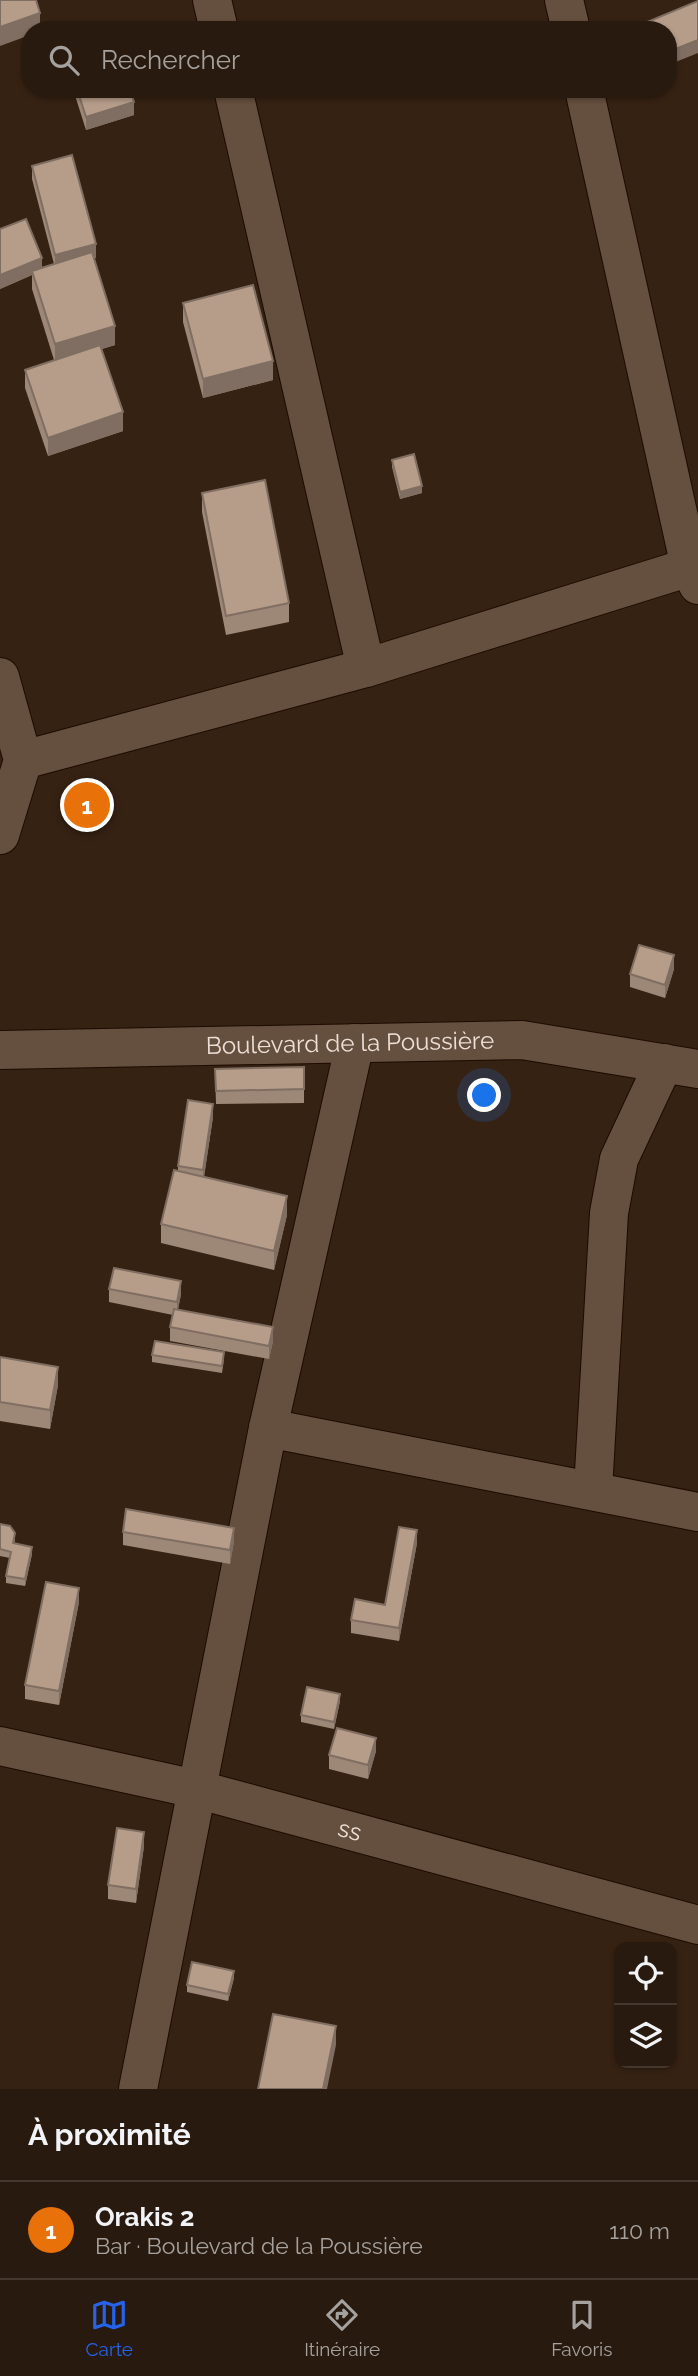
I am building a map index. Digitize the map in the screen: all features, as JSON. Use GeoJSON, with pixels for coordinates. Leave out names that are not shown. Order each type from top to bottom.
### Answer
{"type":"FeatureCollection","features":[{"type":"Feature","properties":{"kind":"street"},"geometry":{"type":"LineString","coordinates":[[212,0],[217,21]]}},
{"type":"Feature","properties":{"kind":"street"},"geometry":{"type":"LineString","coordinates":[[564,0],[569,21]]}},
{"type":"Feature","properties":{"kind":"street"},"geometry":{"type":"LineString","coordinates":[[235,98],[366,668]]}},
{"type":"Feature","properties":{"kind":"street"},"geometry":{"type":"LineString","coordinates":[[23,760],[694,576],[586,98]]}},
{"type":"Feature","properties":{"kind":"street"},"geometry":{"type":"LineString","coordinates":[[0,677],[23,760],[0,835]]}},
{"type":"Feature","properties":{"kind":"street","name":"Boulevard de la Poussière"},"geometry":{"type":"LineString","coordinates":[[0,1050],[522,1040],[681,1066]]}},
{"type":"Feature","properties":{"kind":"street"},"geometry":{"type":"LineString","coordinates":[[138,2089],[268,1427],[355,1043]]}},
{"type":"Feature","properties":{"kind":"street"},"geometry":{"type":"LineString","coordinates":[[593,1490],[609,1213],[619,1159],[681,1066]]}},
{"type":"Feature","properties":{"kind":"street"},"geometry":{"type":"LineString","coordinates":[[268,1427],[698,1512]]}},
{"type":"Feature","properties":{"kind":"street","name":"ss"},"geometry":{"type":"LineString","coordinates":[[0,1746],[196,1789],[698,1925]]}},
{"type":"Feature","properties":{"kind":"building"},"geometry":{"type":"Polygon","coordinates":[[[0,0],[36,0],[40,13],[0,27],[0,0]]]}},
{"type":"Feature","properties":{"kind":"building"},"geometry":{"type":"Polygon","coordinates":[[[698,1],[698,40],[677,48],[677,21],[650,21],[698,1]]]}},
{"type":"Feature","properties":{"kind":"building"},"geometry":{"type":"Polygon","coordinates":[[[80,98],[133,98],[134,102],[86,117],[80,98]]]}},
{"type":"Feature","properties":{"kind":"building"},"geometry":{"type":"Polygon","coordinates":[[[72,155],[96,244],[55,255],[32,166],[72,155]]]}},
{"type":"Feature","properties":{"kind":"building"},"geometry":{"type":"Polygon","coordinates":[[[26,219],[42,258],[0,275],[0,229],[26,219]]]}},
{"type":"Feature","properties":{"kind":"building"},"geometry":{"type":"Polygon","coordinates":[[[92,252],[115,326],[55,344],[32,271],[92,252]]]}},
{"type":"Feature","properties":{"kind":"building"},"geometry":{"type":"Polygon","coordinates":[[[253,285],[273,361],[203,379],[183,303],[253,285]]]}},
{"type":"Feature","properties":{"kind":"building"},"geometry":{"type":"Polygon","coordinates":[[[100,345],[123,412],[48,438],[25,370],[100,345]]]}},
{"type":"Feature","properties":{"kind":"building"},"geometry":{"type":"Polygon","coordinates":[[[414,454],[422,486],[400,492],[392,460],[414,454]]]}},
{"type":"Feature","properties":{"kind":"building"},"geometry":{"type":"Polygon","coordinates":[[[265,480],[289,603],[226,616],[202,493],[265,480]]]}},
{"type":"Feature","properties":{"kind":"building"},"geometry":{"type":"Polygon","coordinates":[[[639,945],[674,955],[665,985],[630,974],[639,945]]]}},
{"type":"Feature","properties":{"kind":"building"},"geometry":{"type":"Polygon","coordinates":[[[304,1067],[304,1089],[216,1091],[215,1069],[304,1067]]]}},
{"type":"Feature","properties":{"kind":"building"},"geometry":{"type":"Polygon","coordinates":[[[188,1100],[213,1104],[203,1170],[178,1166],[188,1100]]]}},
{"type":"Feature","properties":{"kind":"building"},"geometry":{"type":"Polygon","coordinates":[[[174,1170],[287,1196],[274,1251],[161,1224],[174,1170]]]}},
{"type":"Feature","properties":{"kind":"building"},"geometry":{"type":"Polygon","coordinates":[[[114,1268],[181,1281],[177,1302],[109,1289],[114,1268]]]}},
{"type":"Feature","properties":{"kind":"building"},"geometry":{"type":"Polygon","coordinates":[[[174,1309],[273,1327],[269,1346],[170,1327],[174,1309]]]}},
{"type":"Feature","properties":{"kind":"building"},"geometry":{"type":"Polygon","coordinates":[[[155,1341],[224,1352],[222,1366],[152,1355],[155,1341]]]}},
{"type":"Feature","properties":{"kind":"building"},"geometry":{"type":"Polygon","coordinates":[[[0,1357],[58,1367],[50,1410],[0,1402],[0,1357]]]}},
{"type":"Feature","properties":{"kind":"building"},"geometry":{"type":"Polygon","coordinates":[[[126,1509],[234,1528],[230,1550],[123,1532],[126,1509]]]}},
{"type":"Feature","properties":{"kind":"building"},"geometry":{"type":"Polygon","coordinates":[[[0,1524],[10,1526],[15,1533],[13,1543],[32,1547],[25,1579],[6,1576],[11,1552],[0,1549],[0,1524]]]}},
{"type":"Feature","properties":{"kind":"building"},"geometry":{"type":"Polygon","coordinates":[[[399,1527],[417,1530],[399,1628],[351,1620],[355,1599],[385,1605],[399,1527]]]}},
{"type":"Feature","properties":{"kind":"building"},"geometry":{"type":"Polygon","coordinates":[[[46,1582],[79,1588],[59,1691],[25,1685],[46,1582]]]}},
{"type":"Feature","properties":{"kind":"building"},"geometry":{"type":"Polygon","coordinates":[[[307,1687],[340,1694],[334,1722],[301,1715],[307,1687]]]}},
{"type":"Feature","properties":{"kind":"building"},"geometry":{"type":"Polygon","coordinates":[[[337,1728],[376,1738],[368,1765],[329,1755],[337,1728]]]}},
{"type":"Feature","properties":{"kind":"building"},"geometry":{"type":"Polygon","coordinates":[[[117,1828],[144,1832],[136,1889],[108,1885],[117,1828]]]}},
{"type":"Feature","properties":{"kind":"building"},"geometry":{"type":"Polygon","coordinates":[[[192,1962],[234,1971],[228,1994],[187,1985],[192,1962]]]}},
{"type":"Feature","properties":{"kind":"building"},"geometry":{"type":"Polygon","coordinates":[[[273,2014],[336,2026],[323,2089],[258,2089],[273,2014]]]}},
{"type":"Feature","properties":{"kind":"place","name":"Orakis 2"},"geometry":{"type":"Point","coordinates":[87,805]}}]}
